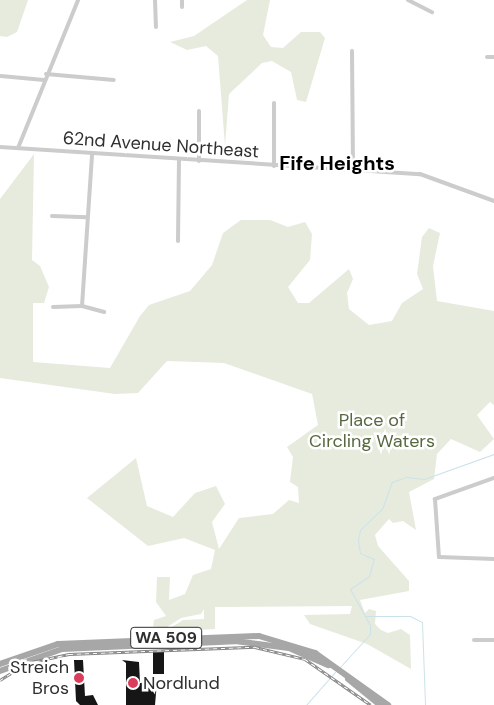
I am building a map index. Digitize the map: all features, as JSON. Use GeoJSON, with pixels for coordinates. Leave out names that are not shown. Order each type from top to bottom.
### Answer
{"type":"FeatureCollection","features":[{"type":"Feature","properties":{"kind":"main road","name":"WA 509"},"geometry":{"type":"LineString","coordinates":[[0,664],[58,644],[245,635],[295,644],[344,673],[388,705]]}},
{"type":"Feature","properties":{"kind":"main road","name":"WA 509"},"geometry":{"type":"LineString","coordinates":[[0,671],[62,649],[235,641],[290,648],[330,664]]}},
{"type":"Feature","properties":{"kind":"main road","name":"WA 509"},"geometry":{"type":"LineString","coordinates":[[344,673],[380,705]]}},
{"type":"Feature","properties":{"kind":"street"},"geometry":{"type":"LineString","coordinates":[[18,148],[46,74],[78,0]]}},
{"type":"Feature","properties":{"kind":"street"},"geometry":{"type":"LineString","coordinates":[[155,0],[156,27]]}},
{"type":"Feature","properties":{"kind":"street"},"geometry":{"type":"LineString","coordinates":[[182,0],[182,7]]}},
{"type":"Feature","properties":{"kind":"street"},"geometry":{"type":"LineString","coordinates":[[408,0],[432,12]]}},
{"type":"Feature","properties":{"kind":"street"},"geometry":{"type":"LineString","coordinates":[[352,51],[353,170]]}},
{"type":"Feature","properties":{"kind":"street"},"geometry":{"type":"LineString","coordinates":[[487,57],[494,57]]}},
{"type":"Feature","properties":{"kind":"street"},"geometry":{"type":"LineString","coordinates":[[46,74],[114,80]]}},
{"type":"Feature","properties":{"kind":"street"},"geometry":{"type":"LineString","coordinates":[[1,76],[44,80]]}},
{"type":"Feature","properties":{"kind":"street"},"geometry":{"type":"LineString","coordinates":[[274,103],[274,166]]}},
{"type":"Feature","properties":{"kind":"street"},"geometry":{"type":"LineString","coordinates":[[198,111],[200,162]]}},
{"type":"Feature","properties":{"kind":"street","name":"62nd Avenue Northeast"},"geometry":{"type":"LineString","coordinates":[[0,148],[200,162],[420,174],[494,201]]}},
{"type":"Feature","properties":{"kind":"street"},"geometry":{"type":"LineString","coordinates":[[82,306],[92,154]]}},
{"type":"Feature","properties":{"kind":"street"},"geometry":{"type":"LineString","coordinates":[[178,241],[179,160]]}},
{"type":"Feature","properties":{"kind":"street"},"geometry":{"type":"LineString","coordinates":[[52,216],[87,217]]}},
{"type":"Feature","properties":{"kind":"street"},"geometry":{"type":"LineString","coordinates":[[53,307],[82,306],[104,312]]}},
{"type":"Feature","properties":{"kind":"street"},"geometry":{"type":"LineString","coordinates":[[494,478],[436,497],[438,557],[494,559]]}},
{"type":"Feature","properties":{"kind":"street"},"geometry":{"type":"LineString","coordinates":[[474,640],[494,640]]}},
{"type":"Feature","properties":{"kind":"green space"},"geometry":{"type":"Polygon","coordinates":[[[0,0],[28,0],[17,32],[7,37],[0,36],[0,0]]]}},
{"type":"Feature","properties":{"kind":"green space"},"geometry":{"type":"Polygon","coordinates":[[[247,0],[270,0],[263,35],[271,47],[283,48],[301,32],[320,32],[325,38],[306,102],[297,100],[291,72],[272,61],[262,63],[229,94],[225,146],[218,56],[206,46],[187,50],[170,42],[194,36],[247,0]]]}},
{"type":"Feature","properties":{"kind":"green space","name":"Place of Circling Waters"},"geometry":{"type":"Polygon","coordinates":[[[34,154],[32,260],[40,266],[49,287],[44,303],[33,303],[33,362],[110,368],[140,316],[149,305],[190,291],[212,265],[223,233],[241,220],[270,220],[288,227],[305,222],[312,234],[310,260],[288,287],[298,303],[309,303],[349,269],[353,279],[347,293],[349,309],[369,325],[392,321],[402,303],[423,289],[417,274],[422,237],[429,228],[440,233],[433,266],[437,301],[494,311],[494,405],[490,402],[477,415],[494,439],[480,452],[451,439],[437,454],[434,479],[409,492],[416,530],[403,521],[393,523],[389,519],[375,535],[378,546],[409,581],[409,591],[360,600],[365,613],[369,609],[376,611],[375,624],[381,630],[388,633],[401,629],[410,635],[411,669],[367,644],[310,624],[304,615],[350,614],[352,606],[215,607],[215,629],[164,632],[183,620],[204,619],[204,609],[201,614],[181,618],[164,629],[153,626],[154,620],[166,616],[156,602],[157,577],[170,577],[169,600],[185,594],[193,575],[211,569],[215,550],[184,538],[148,546],[87,498],[136,458],[147,506],[173,517],[195,493],[216,486],[225,504],[212,522],[219,549],[239,518],[273,514],[289,500],[299,503],[298,487],[290,482],[293,457],[287,447],[318,425],[312,394],[224,363],[167,361],[138,393],[115,394],[0,378],[0,199],[34,154]]]}},
{"type":"Feature","properties":{"kind":"building"},"geometry":{"type":"Polygon","coordinates":[[[153,652],[164,652],[164,674],[153,674],[153,652]]]}},
{"type":"Feature","properties":{"kind":"building","name":"Streich Bros"},"geometry":{"type":"Polygon","coordinates":[[[74,660],[83,660],[85,696],[93,695],[98,705],[80,705],[76,701],[74,660]]]}},
{"type":"Feature","properties":{"kind":"building","name":"Nordlund"},"geometry":{"type":"Polygon","coordinates":[[[122,660],[139,662],[140,683],[157,682],[155,705],[126,705],[126,663],[122,660]]]}},
{"type":"Feature","properties":{"kind":"waterway"},"geometry":{"type":"LineString","coordinates":[[340,667],[370,634],[370,625],[350,589],[369,576],[374,559],[360,553],[358,540],[360,530],[382,509],[392,482],[406,477],[424,479],[494,454]]}},
{"type":"Feature","properties":{"kind":"waterway"},"geometry":{"type":"LineString","coordinates":[[366,616],[410,616],[422,622],[425,705]]}},
{"type":"Feature","properties":{"kind":"waterway"},"geometry":{"type":"LineString","coordinates":[[306,705],[335,672]]}},
{"type":"Feature","properties":{"kind":"railway"},"geometry":{"type":"LineString","coordinates":[[0,680],[27,663],[69,654],[255,647],[305,659],[371,705]]}},
{"type":"Feature","properties":{"kind":"place","name":"Streich Bros"},"geometry":{"type":"Point","coordinates":[79,678]}},
{"type":"Feature","properties":{"kind":"place","name":"Nordlund"},"geometry":{"type":"Point","coordinates":[133,683]}},
{"type":"Feature","properties":{"kind":"district","name":"Fife Heights"},"geometry":{"type":"Point","coordinates":[337,163]}}]}
